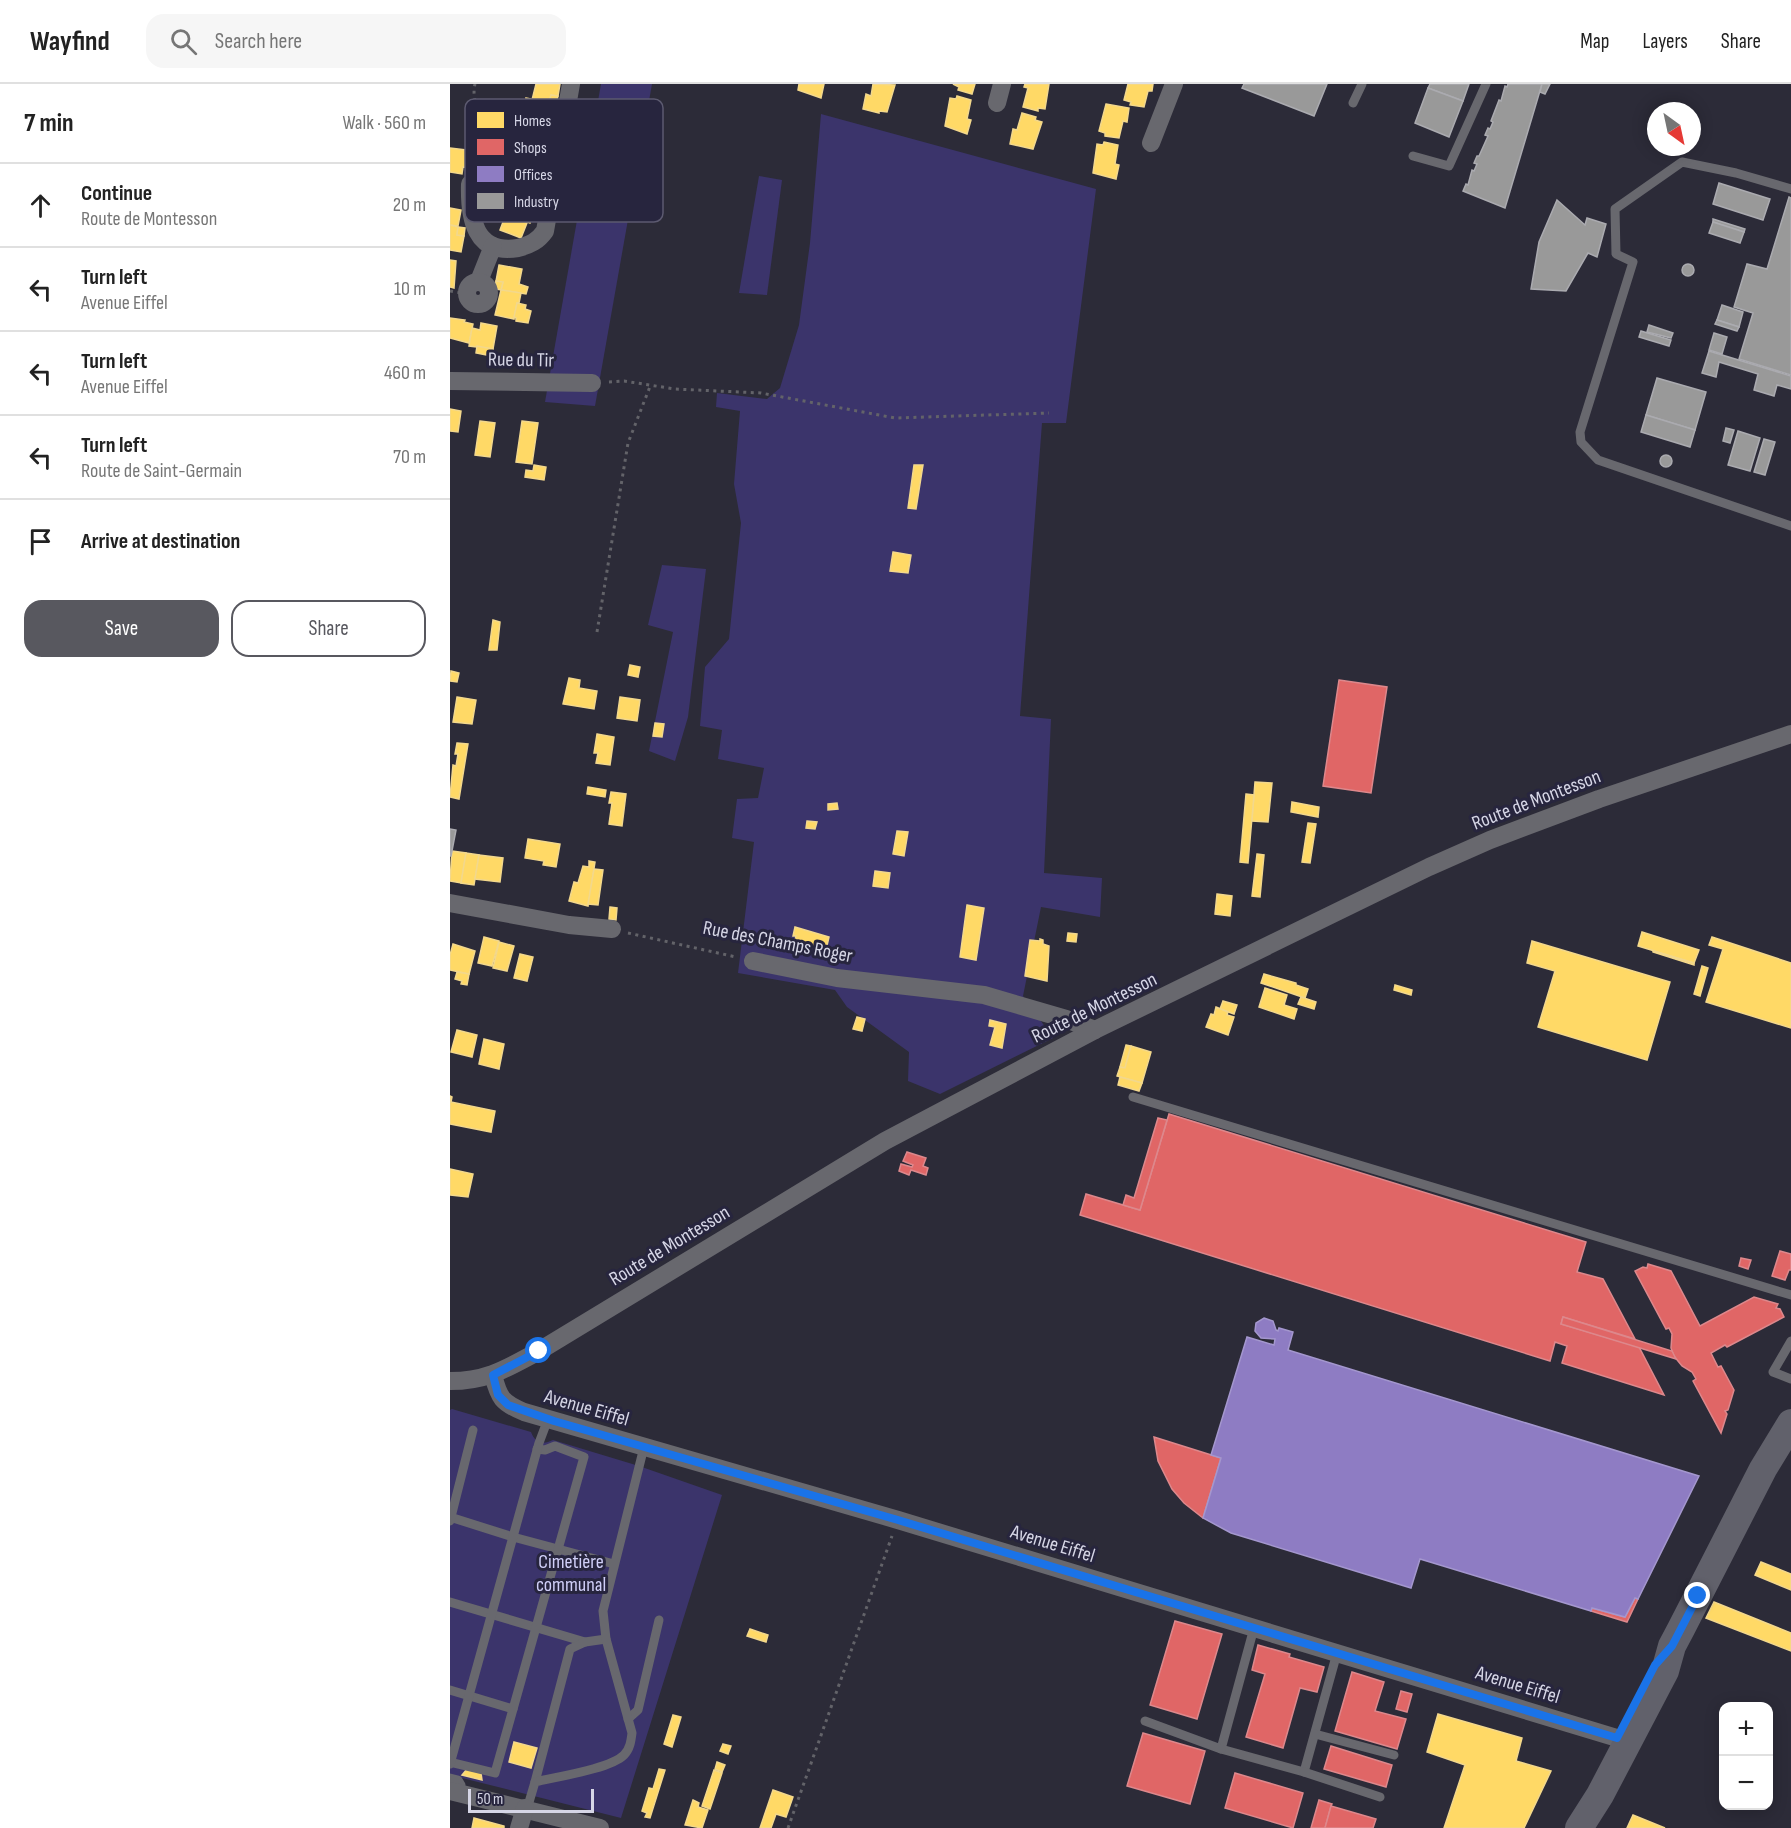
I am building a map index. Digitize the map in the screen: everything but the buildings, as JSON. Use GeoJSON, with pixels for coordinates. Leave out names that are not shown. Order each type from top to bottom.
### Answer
{"type":"FeatureCollection","features":[{"type":"Feature","properties":{"kind":"main road"},"geometry":{"type":"LineString","coordinates":[[1577,1828],[1600,1795],[1655,1691],[1665,1671],[1672,1646],[1763,1469],[1791,1423]]}},
{"type":"Feature","properties":{"kind":"main road"},"geometry":{"type":"LineString","coordinates":[[1577,1828],[1592,1790],[1655,1665],[1672,1646]]}},
{"type":"Feature","properties":{"kind":"street"},"geometry":{"type":"LineString","coordinates":[[569,99],[572,84]]}},
{"type":"Feature","properties":{"kind":"street"},"geometry":{"type":"LineString","coordinates":[[997,103],[1002,84]]}},
{"type":"Feature","properties":{"kind":"street"},"geometry":{"type":"LineString","coordinates":[[1151,143],[1174,84]]}},
{"type":"Feature","properties":{"kind":"street"},"geometry":{"type":"LineString","coordinates":[[472,222],[478,233],[488,244],[500,249],[528,245],[538,240],[545,231],[547,222]]}},
{"type":"Feature","properties":{"kind":"street"},"geometry":{"type":"LineString","coordinates":[[465,289],[493,246]]}},
{"type":"Feature","properties":{"kind":"street","name":"Rue du Tir"},"geometry":{"type":"LineString","coordinates":[[450,381],[592,383]]}},
{"type":"Feature","properties":{"kind":"street","name":"Route de Montesson"},"geometry":{"type":"LineString","coordinates":[[450,1381],[468,1381],[493,1375],[539,1351],[885,1141],[1095,1030],[1429,867],[1490,840],[1599,799],[1791,734]]}},
{"type":"Feature","properties":{"kind":"street"},"geometry":{"type":"LineString","coordinates":[[450,903],[569,925],[612,929]]}},
{"type":"Feature","properties":{"kind":"street","name":"Rue des Champs Roger"},"geometry":{"type":"LineString","coordinates":[[753,961],[837,978],[984,995],[1095,1030]]}},
{"type":"Feature","properties":{"kind":"street","name":"Avenue Eiffel"},"geometry":{"type":"LineString","coordinates":[[493,1375],[498,1395],[508,1405],[548,1419],[898,1520],[1617,1738]]}},
{"type":"Feature","properties":{"kind":"street"},"geometry":{"type":"LineString","coordinates":[[453,1787],[600,1828]]}},
{"type":"Feature","properties":{"kind":"street"},"geometry":{"type":"LineString","coordinates":[[519,1828],[526,1809]]}},
{"type":"Feature","properties":{"kind":"lane"},"geometry":{"type":"LineString","coordinates":[[1353,103],[1362,84]]}},
{"type":"Feature","properties":{"kind":"lane"},"geometry":{"type":"LineString","coordinates":[[1413,156],[1449,166],[1486,84]]}},
{"type":"Feature","properties":{"kind":"lane"},"geometry":{"type":"LineString","coordinates":[[1791,189],[1736,173],[1682,162],[1615,209],[1616,254],[1633,262],[1580,432],[1581,442],[1598,460],[1791,526]]}},
{"type":"Feature","properties":{"kind":"lane"},"geometry":{"type":"LineString","coordinates":[[1133,1096],[1791,1295]]}},
{"type":"Feature","properties":{"kind":"lane"},"geometry":{"type":"LineString","coordinates":[[1791,1341],[1773,1372],[1791,1379]]}},
{"type":"Feature","properties":{"kind":"lane"},"geometry":{"type":"LineString","coordinates":[[537,1449],[545,1450],[555,1446],[585,1457],[495,1773],[450,1763],[537,1449],[548,1419]]}},
{"type":"Feature","properties":{"kind":"lane"},"geometry":{"type":"LineString","coordinates":[[473,1431],[450,1518],[614,1564]]}},
{"type":"Feature","properties":{"kind":"lane"},"geometry":{"type":"LineString","coordinates":[[535,1782],[600,1767],[623,1756],[630,1746],[632,1733],[606,1639],[603,1611],[644,1447]]}},
{"type":"Feature","properties":{"kind":"lane"},"geometry":{"type":"LineString","coordinates":[[450,1602],[585,1642]]}},
{"type":"Feature","properties":{"kind":"lane"},"geometry":{"type":"LineString","coordinates":[[628,1719],[638,1710],[659,1620]]}},
{"type":"Feature","properties":{"kind":"lane"},"geometry":{"type":"LineString","coordinates":[[1221,1749],[1254,1628]]}},
{"type":"Feature","properties":{"kind":"lane"},"geometry":{"type":"LineString","coordinates":[[526,1809],[570,1649],[585,1642],[606,1639]]}},
{"type":"Feature","properties":{"kind":"lane"},"geometry":{"type":"LineString","coordinates":[[1304,1772],[1337,1653]]}},
{"type":"Feature","properties":{"kind":"lane"},"geometry":{"type":"LineString","coordinates":[[450,1690],[513,1709]]}},
{"type":"Feature","properties":{"kind":"lane"},"geometry":{"type":"LineString","coordinates":[[1145,1721],[1221,1749],[1304,1772],[1380,1797]]}},
{"type":"Feature","properties":{"kind":"lane"},"geometry":{"type":"LineString","coordinates":[[1315,1734],[1394,1755]]}},
{"type":"Feature","properties":{"kind":"path"},"geometry":{"type":"LineString","coordinates":[[474,99],[475,84]]}},
{"type":"Feature","properties":{"kind":"path"},"geometry":{"type":"LineString","coordinates":[[592,383],[624,381],[675,389],[761,393],[895,418],[1049,413]]}},
{"type":"Feature","properties":{"kind":"path"},"geometry":{"type":"LineString","coordinates":[[597,632],[627,443],[651,384]]}},
{"type":"Feature","properties":{"kind":"path","name":"Rue des Champs Roger"},"geometry":{"type":"LineString","coordinates":[[612,929],[753,961]]}},
{"type":"Feature","properties":{"kind":"path"},"geometry":{"type":"LineString","coordinates":[[788,1828],[898,1520]]}},
{"type":"Feature","properties":{"kind":"green space"},"geometry":{"type":"Polygon","coordinates":[[[601,84],[652,84],[649,99],[598,99],[601,84]]]}},
{"type":"Feature","properties":{"kind":"green space"},"geometry":{"type":"Polygon","coordinates":[[[821,114],[1096,189],[1066,423],[1042,423],[1020,716],[1051,719],[1044,873],[1102,878],[1100,917],[1041,907],[1023,996],[1053,1038],[940,1094],[908,1081],[909,1052],[847,1007],[835,990],[738,973],[754,842],[732,838],[737,799],[758,798],[764,768],[718,759],[722,730],[700,726],[705,667],[729,639],[741,523],[734,484],[740,411],[716,407],[717,393],[767,399],[780,388],[799,325],[810,243],[821,114]]]}},
{"type":"Feature","properties":{"kind":"green space"},"geometry":{"type":"Polygon","coordinates":[[[759,176],[782,180],[767,295],[739,293],[759,176]]]}},
{"type":"Feature","properties":{"kind":"green space"},"geometry":{"type":"Polygon","coordinates":[[[577,222],[628,222],[595,406],[545,402],[577,222]]]}},
{"type":"Feature","properties":{"kind":"green space"},"geometry":{"type":"Polygon","coordinates":[[[662,565],[706,569],[688,717],[675,761],[649,751],[673,632],[648,625],[662,565]]]}},
{"type":"Feature","properties":{"kind":"green space","name":"Cimetière communal"},"geometry":{"type":"Polygon","coordinates":[[[450,1410],[531,1432],[540,1442],[553,1440],[639,1466],[722,1495],[621,1818],[450,1775],[450,1410]]]}},
{"type":"Feature","properties":{"kind":"route"},"geometry":{"type":"LineString","coordinates":[[539,1351],[493,1375],[498,1395],[508,1405],[524,1412],[898,1520],[1617,1738],[1655,1665],[1672,1646],[1698,1596]]}}]}
